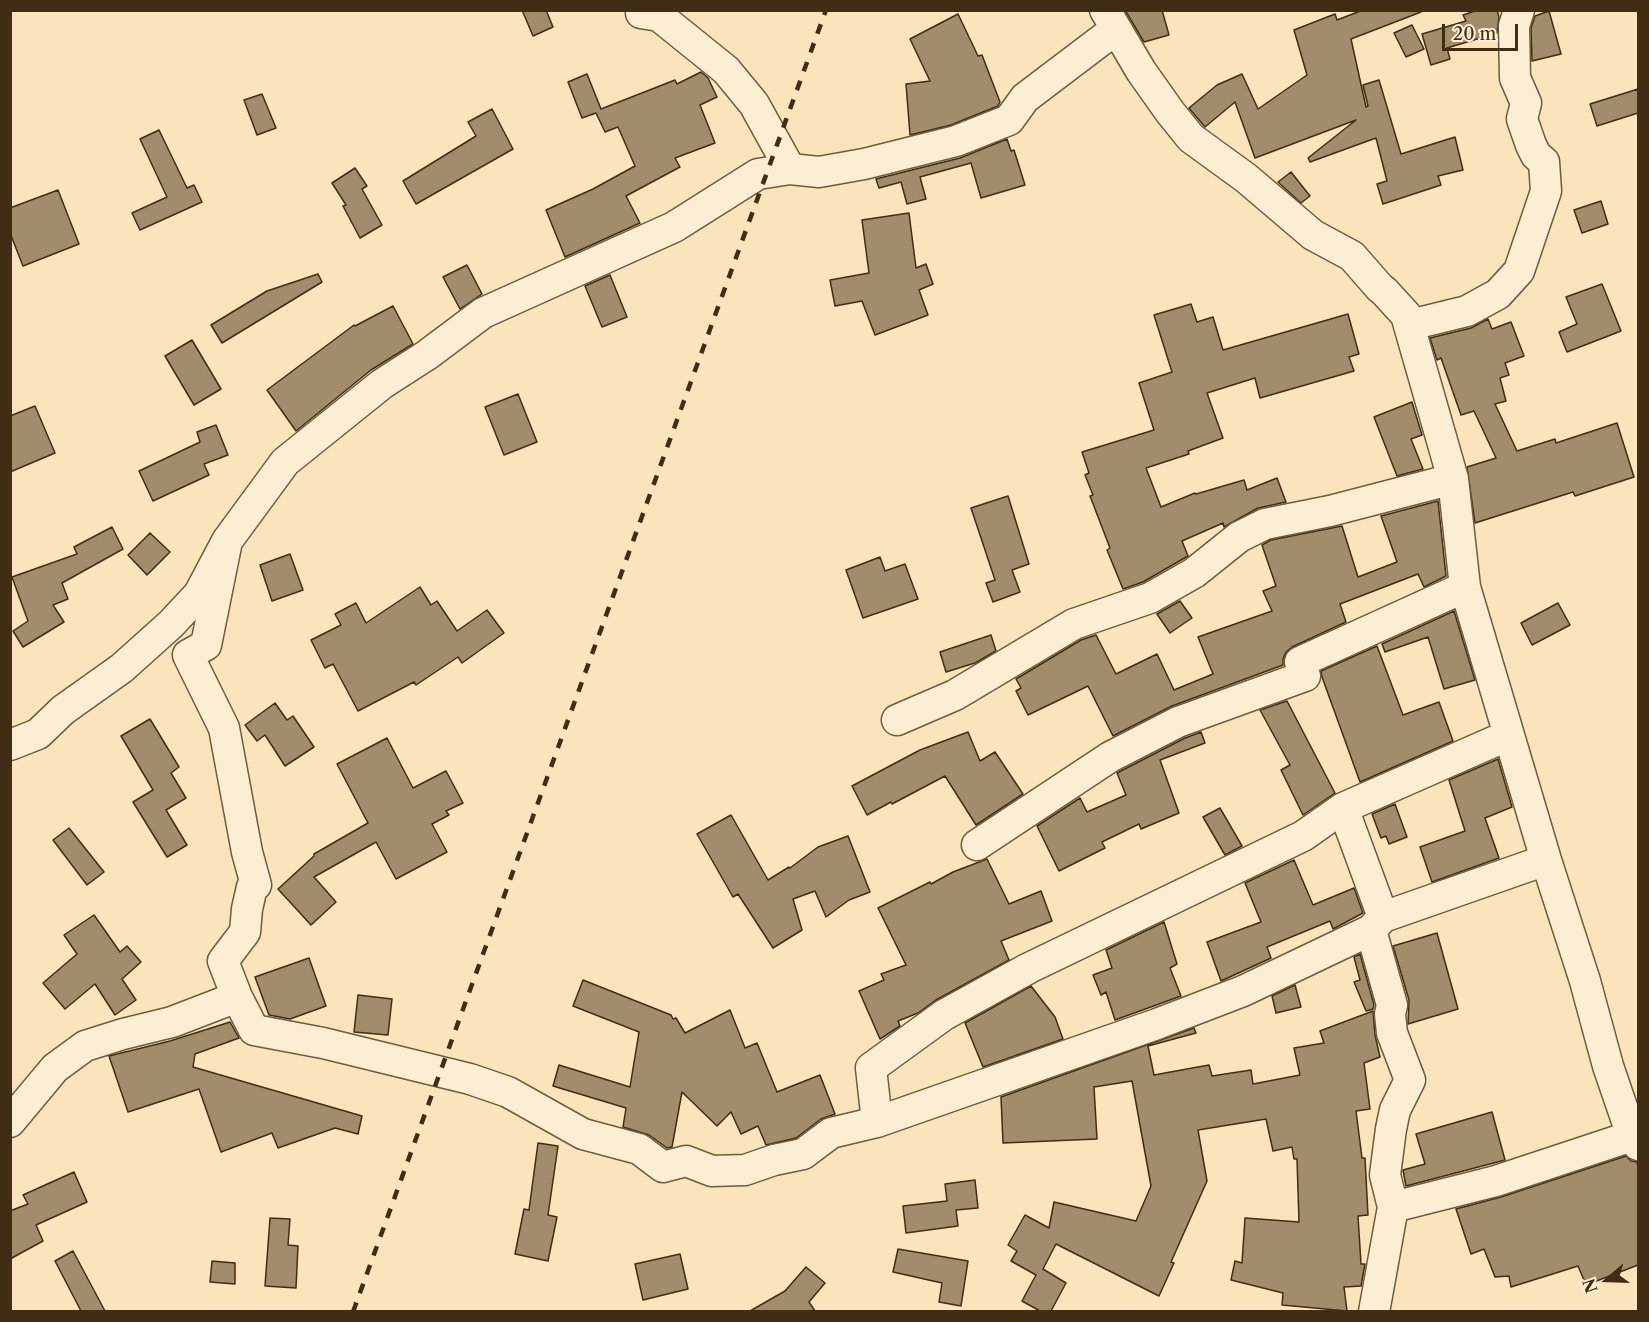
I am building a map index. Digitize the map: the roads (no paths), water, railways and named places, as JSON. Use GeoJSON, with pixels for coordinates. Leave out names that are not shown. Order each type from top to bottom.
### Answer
{"type":"FeatureCollection","features":[{"type":"Feature","properties":{"kind":"street"},"geometry":{"type":"LineString","coordinates":[[1410,325],[1467,311],[1498,294],[1519,271],[1546,191],[1544,162],[1536,155],[1522,120],[1526,103],[1515,78],[1514,26],[1519,10]]}},
{"type":"Feature","properties":{"kind":"street"},"geometry":{"type":"LineString","coordinates":[[641,13],[659,16],[726,69],[754,104],[790,169]]}},
{"type":"Feature","properties":{"kind":"street"},"geometry":{"type":"LineString","coordinates":[[10,745],[38,734],[63,710],[122,668],[171,624],[199,594],[227,541],[285,462],[381,384],[427,355],[483,313],[674,227],[758,174],[790,169],[819,172],[864,164],[956,141],[1009,120],[1025,98],[1110,20],[1170,112],[1191,138],[1246,178],[1313,235],[1352,256],[1406,315],[1453,479],[1465,587],[1546,860],[1585,981],[1608,1066],[1635,1140],[1393,1207]]}},
{"type":"Feature","properties":{"kind":"street"},"geometry":{"type":"LineString","coordinates":[[897,720],[955,695],[1074,624],[1150,598],[1194,573],[1239,537],[1265,524],[1330,511],[1453,479]]}},
{"type":"Feature","properties":{"kind":"street"},"geometry":{"type":"LineString","coordinates":[[227,541],[206,645],[188,655],[224,728],[255,885],[252,887],[247,909],[245,932],[223,961],[237,997],[254,1030],[323,1043],[470,1079],[508,1092],[583,1134],[639,1149],[663,1167],[686,1161],[712,1171],[745,1170],[774,1160],[803,1154],[831,1133],[877,1122],[1157,1024],[1243,991],[1377,924],[1546,860]]}},
{"type":"Feature","properties":{"kind":"street"},"geometry":{"type":"LineString","coordinates":[[977,845],[1110,757],[1178,722],[1305,676],[1300,662],[1465,587]]}},
{"type":"Feature","properties":{"kind":"street"},"geometry":{"type":"LineString","coordinates":[[877,1122],[871,1068],[944,1015],[1029,968],[1303,836],[1343,808],[1509,735]]}},
{"type":"Feature","properties":{"kind":"street"},"geometry":{"type":"LineString","coordinates":[[1343,808],[1377,924],[1392,1005],[1390,1014],[1392,1033],[1410,1080],[1395,1110],[1385,1175],[1393,1207],[1374,1311]]}},
{"type":"Feature","properties":{"kind":"street"},"geometry":{"type":"LineString","coordinates":[[10,1122],[55,1068],[85,1046],[172,1022],[237,997]]}},
{"type":"Feature","properties":{"kind":"railway"},"geometry":{"type":"LineString","coordinates":[[353,1312],[826,10]]}}]}
